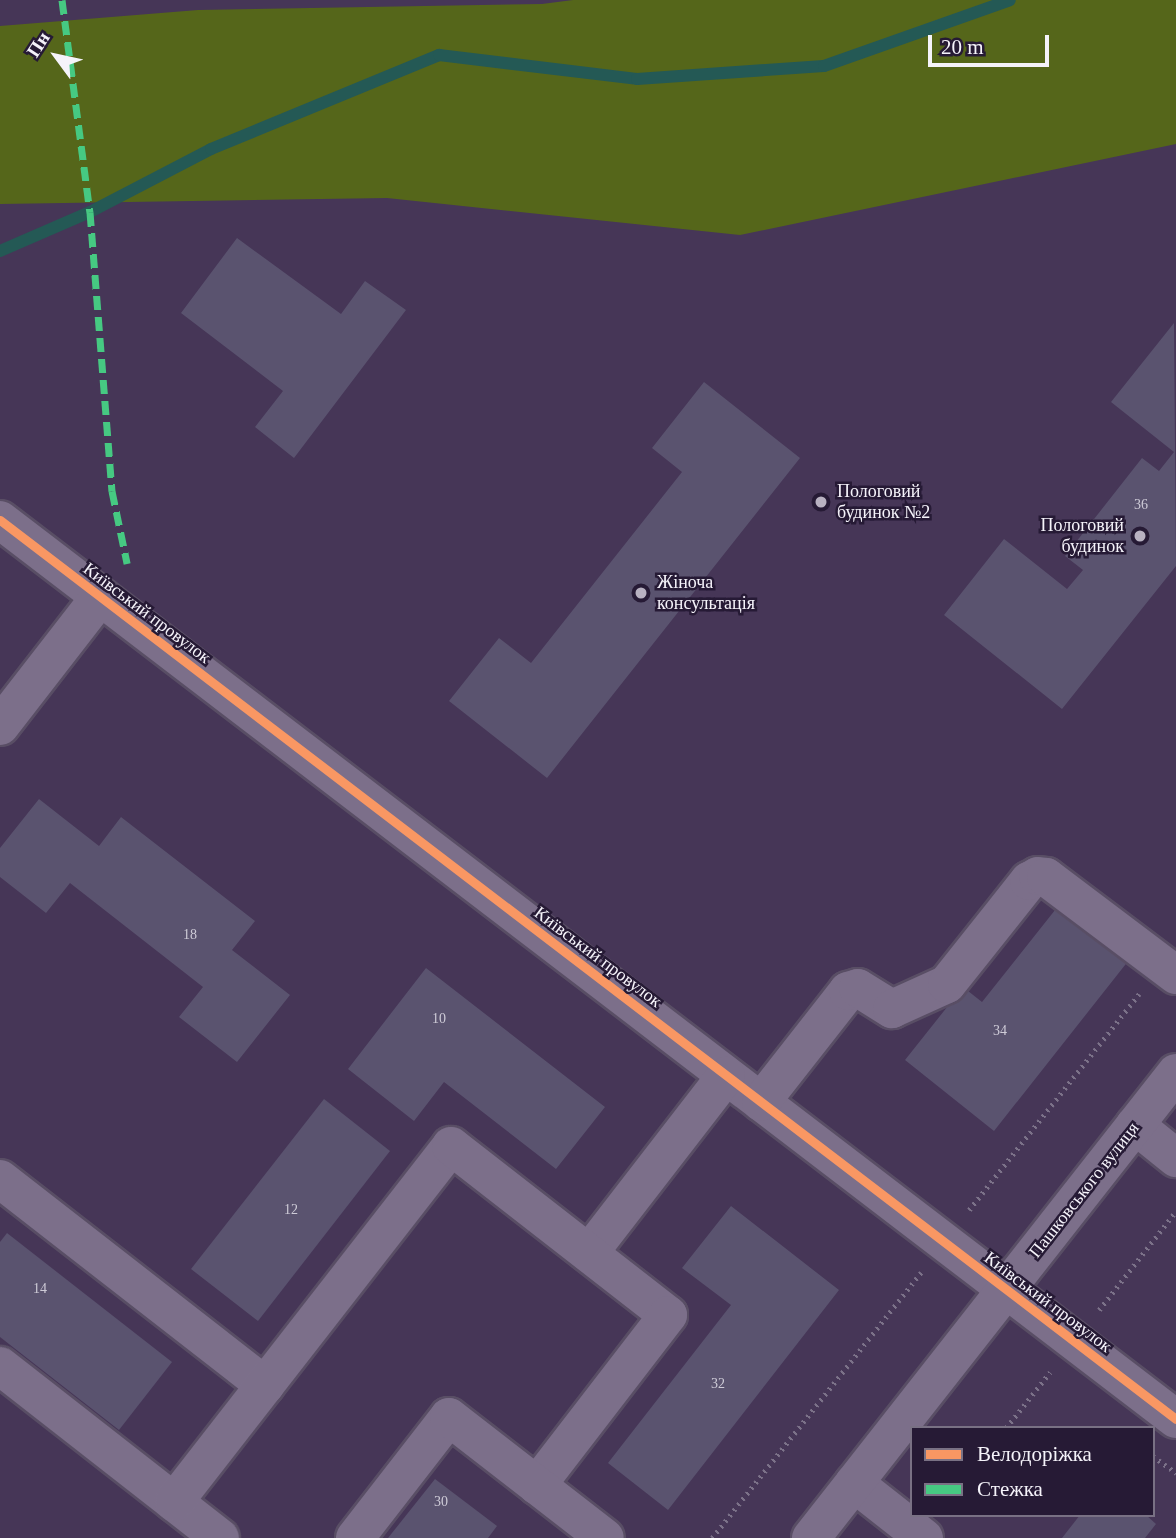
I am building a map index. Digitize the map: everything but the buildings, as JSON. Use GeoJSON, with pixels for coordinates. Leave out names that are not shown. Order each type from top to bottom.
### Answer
{"type":"FeatureCollection","features":[{"type":"Feature","properties":{"kind":"street","name":"Київський провулок"},"geometry":{"type":"LineString","coordinates":[[0,520],[1176,1419]]}},
{"type":"Feature","properties":{"kind":"street"},"geometry":{"type":"LineString","coordinates":[[0,726],[100,597]]}},
{"type":"Feature","properties":{"kind":"street"},"geometry":{"type":"LineString","coordinates":[[761,1102],[848,991],[858,988],[892,1009],[947,984],[1029,881],[1038,876],[1046,877],[1176,975]]}},
{"type":"Feature","properties":{"kind":"street","name":"Пашковського вулиця"},"geometry":{"type":"LineString","coordinates":[[811,1538],[1176,1073]]}},
{"type":"Feature","properties":{"kind":"street"},"geometry":{"type":"LineString","coordinates":[[589,1253],[726,1076]]}},
{"type":"Feature","properties":{"kind":"street"},"geometry":{"type":"LineString","coordinates":[[1135,1125],[1176,1158]]}},
{"type":"Feature","properties":{"kind":"street"},"geometry":{"type":"LineString","coordinates":[[174,1502],[451,1146],[668,1315],[537,1485]]}},
{"type":"Feature","properties":{"kind":"street"},"geometry":{"type":"LineString","coordinates":[[0,1179],[265,1385]]}},
{"type":"Feature","properties":{"kind":"street"},"geometry":{"type":"LineString","coordinates":[[0,1366],[220,1538]]}},
{"type":"Feature","properties":{"kind":"street"},"geometry":{"type":"LineString","coordinates":[[355,1538],[449,1417],[605,1538]]}},
{"type":"Feature","properties":{"kind":"street"},"geometry":{"type":"LineString","coordinates":[[854,1483],[924,1538]]}},
{"type":"Feature","properties":{"kind":"path"},"geometry":{"type":"LineString","coordinates":[[1155,1457],[1176,1473]]}},
{"type":"Feature","properties":{"kind":"green space"},"geometry":{"type":"Polygon","coordinates":[[[573,0],[1176,0],[1176,144],[740,235],[387,198],[0,204],[0,26],[198,10],[542,4],[573,0]]]}},
{"type":"Feature","properties":{"kind":"waterway"},"geometry":{"type":"LineString","coordinates":[[0,251],[90,212],[211,149],[439,55],[637,79],[824,66],[1010,0]]}},
{"type":"Feature","properties":{"kind":"marked path"},"geometry":{"type":"LineString","coordinates":[[62,0],[90,212],[112,491],[127,563]]}},
{"type":"Feature","properties":{"kind":"cycle path"},"geometry":{"type":"LineString","coordinates":[[0,520],[1176,1419]]}},
{"type":"Feature","properties":{"kind":"place","name":"Пологовий будинок №2"},"geometry":{"type":"Point","coordinates":[821,502]}},
{"type":"Feature","properties":{"kind":"place","name":"Пологовий будинок"},"geometry":{"type":"Point","coordinates":[1140,536]}},
{"type":"Feature","properties":{"kind":"place","name":"Жіноча консультація"},"geometry":{"type":"Point","coordinates":[641,593]}}]}
